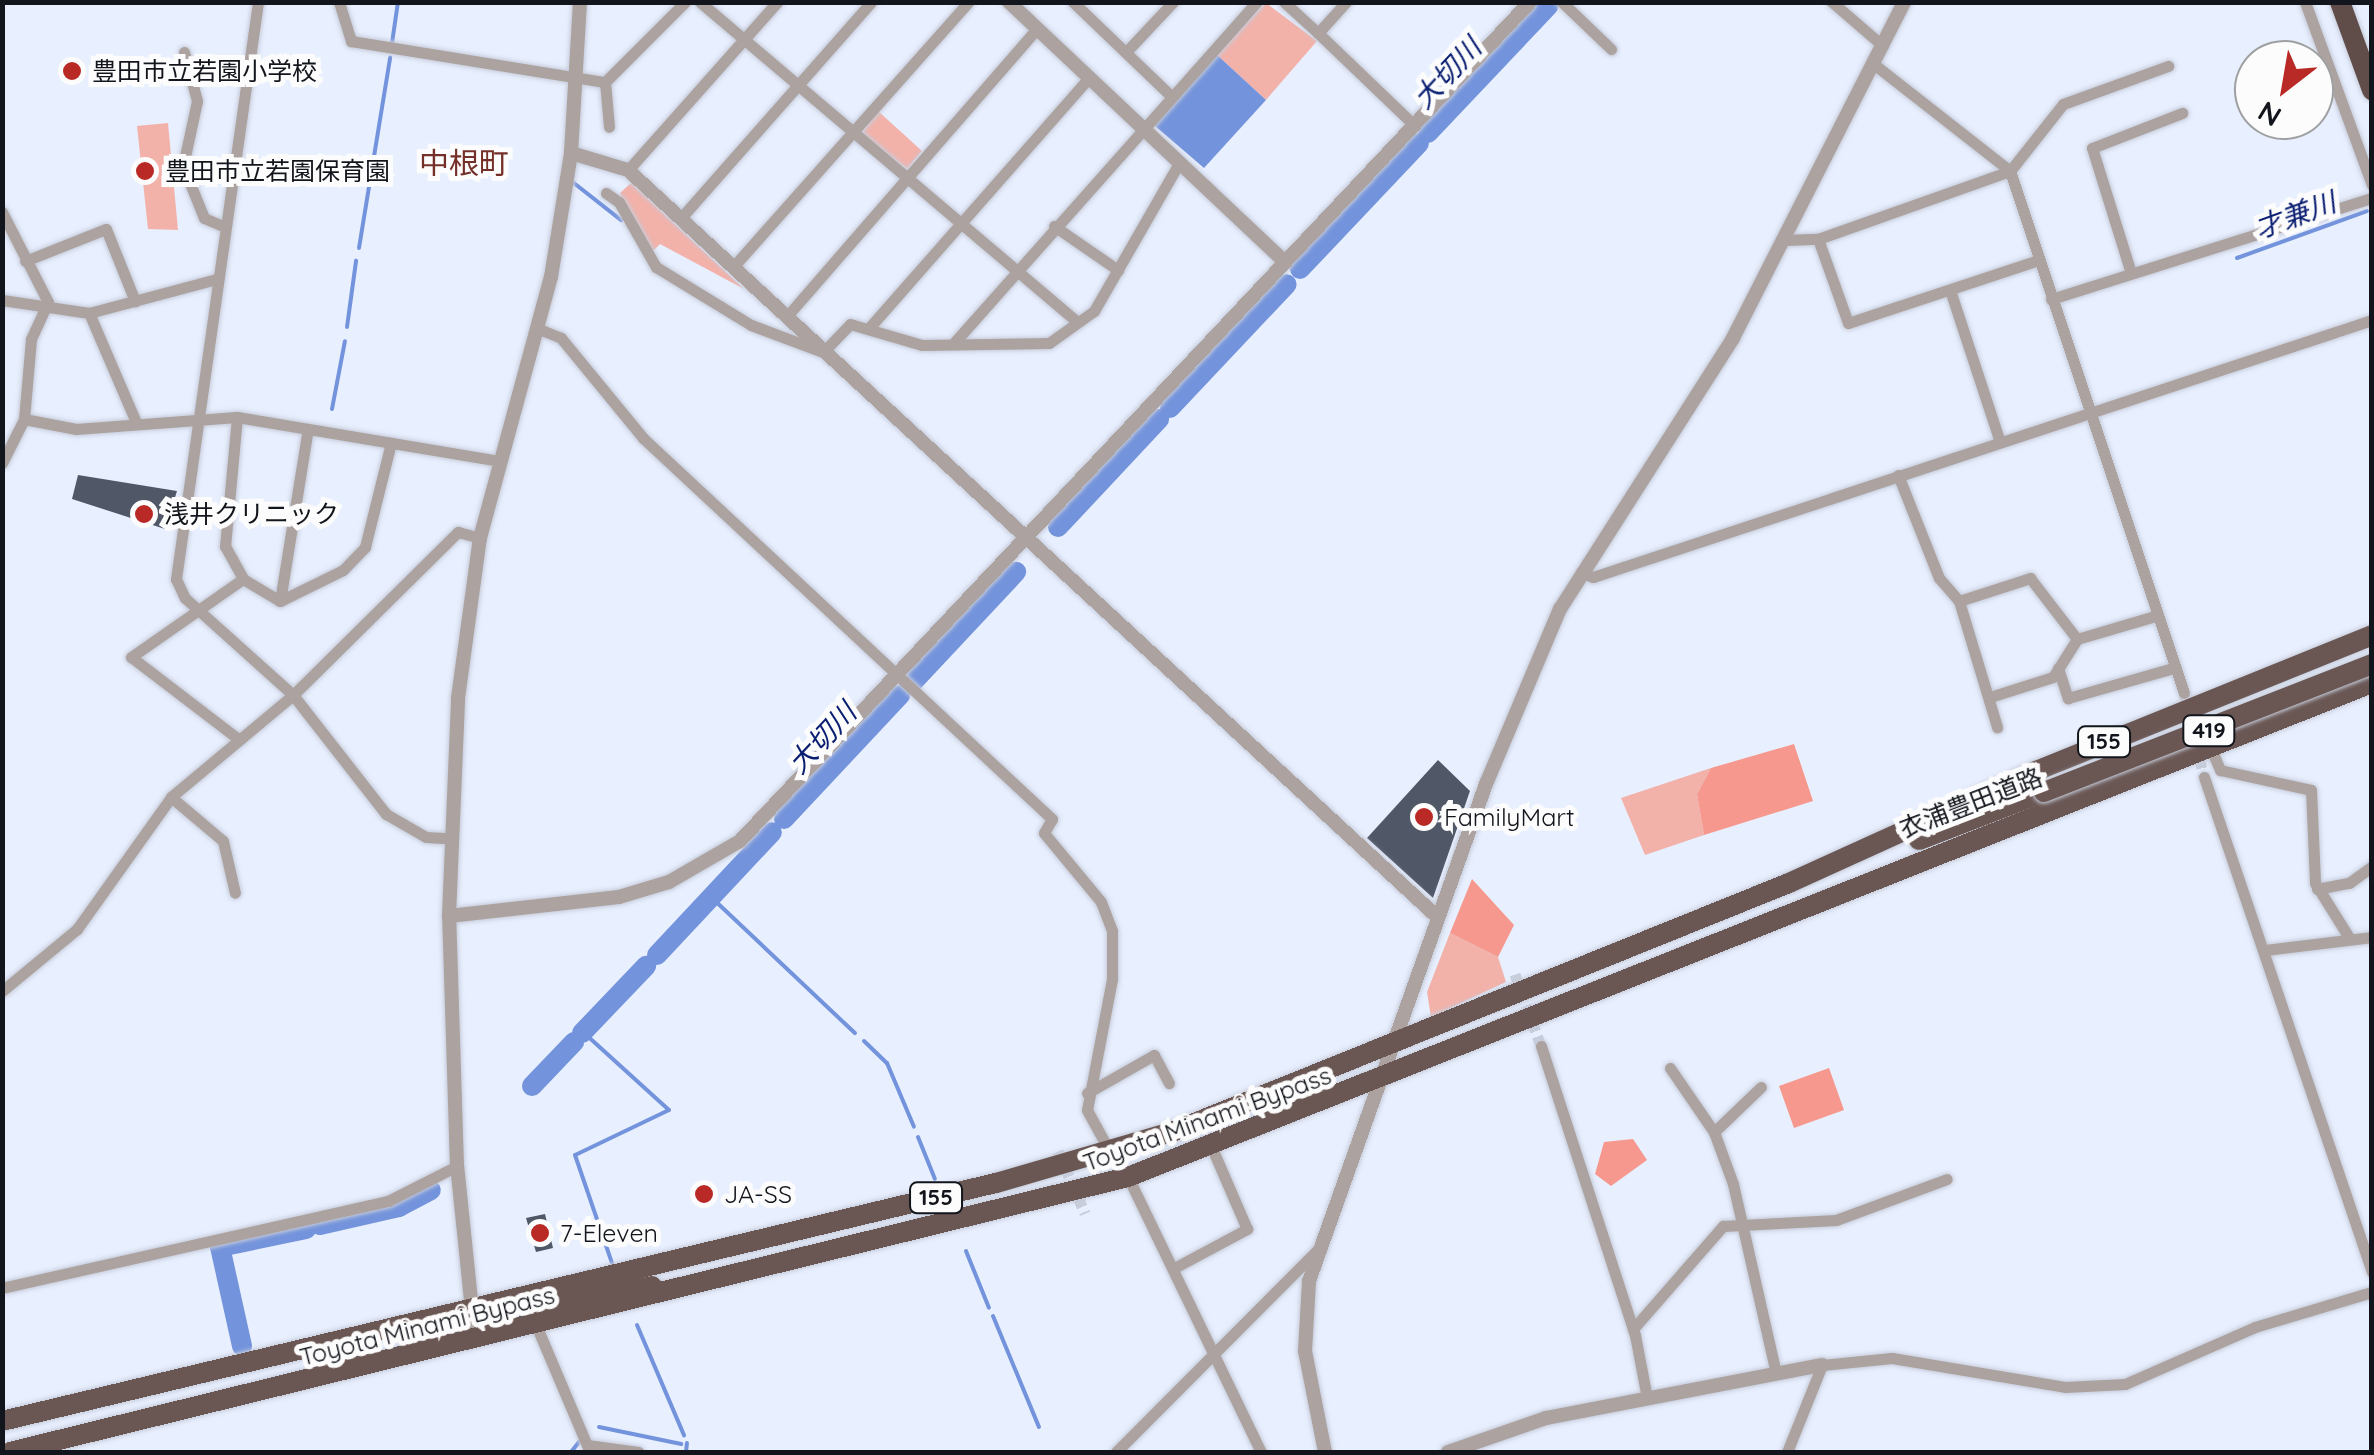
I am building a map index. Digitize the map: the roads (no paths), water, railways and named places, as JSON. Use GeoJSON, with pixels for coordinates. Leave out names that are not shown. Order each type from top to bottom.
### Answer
{"type":"FeatureCollection","features":[{"type":"Feature","properties":{"kind":"highway"},"geometry":{"type":"LineString","coordinates":[[2345,4],[2372,56]]}},
{"type":"Feature","properties":{"kind":"highway"},"geometry":{"type":"LineString","coordinates":[[2345,4],[2372,90]]}},
{"type":"Feature","properties":{"kind":"highway","name":"Toyota Minami Bypass"},"geometry":{"type":"LineString","coordinates":[[2,1420],[472,1310],[1110,1152],[1172,1132],[1789,883],[2036,771],[2372,635]]}},
{"type":"Feature","properties":{"kind":"highway","name":"衣浦豊田道路"},"geometry":{"type":"LineString","coordinates":[[1760,926],[1821,890],[2372,667]]}},
{"type":"Feature","properties":{"kind":"highway","name":"Toyota Minami Bypass"},"geometry":{"type":"LineString","coordinates":[[10,1452],[702,1285],[1128,1177],[1371,1089],[1591,994],[2212,751],[2372,683]]}},
{"type":"Feature","properties":{"kind":"highway","name":"衣浦豊田道路"},"geometry":{"type":"LineString","coordinates":[[1789,883],[2046,796]]}},
{"type":"Feature","properties":{"kind":"highway"},"geometry":{"type":"LineString","coordinates":[[1393,1040],[1418,1048],[1517,1008],[1591,994]]}},
{"type":"Feature","properties":{"kind":"highway"},"geometry":{"type":"LineString","coordinates":[[1172,1132],[1244,1122],[1342,1082],[1371,1089]]}},
{"type":"Feature","properties":{"kind":"highway","name":"155"},"geometry":{"type":"LineString","coordinates":[[472,1310],[490,1320],[630,1287],[702,1285]]}},
{"type":"Feature","properties":{"kind":"street"},"geometry":{"type":"LineString","coordinates":[[258,2],[176,580],[201,614],[293,696],[386,814],[426,837],[448,838]]}},
{"type":"Feature","properties":{"kind":"street"},"geometry":{"type":"LineString","coordinates":[[338,2],[351,41],[605,82]]}},
{"type":"Feature","properties":{"kind":"street"},"geometry":{"type":"LineString","coordinates":[[476,1339],[457,1166],[448,838],[480,538],[539,329],[571,153],[580,2]]}},
{"type":"Feature","properties":{"kind":"street"},"geometry":{"type":"LineString","coordinates":[[608,127],[605,82],[685,2]]}},
{"type":"Feature","properties":{"kind":"street"},"geometry":{"type":"LineString","coordinates":[[700,2],[1077,322]]}},
{"type":"Feature","properties":{"kind":"street"},"geometry":{"type":"LineString","coordinates":[[628,170],[777,2]]}},
{"type":"Feature","properties":{"kind":"street"},"geometry":{"type":"LineString","coordinates":[[680,218],[871,2]]}},
{"type":"Feature","properties":{"kind":"street"},"geometry":{"type":"LineString","coordinates":[[733,267],[968,2]]}},
{"type":"Feature","properties":{"kind":"street"},"geometry":{"type":"LineString","coordinates":[[1008,2],[1285,262]]}},
{"type":"Feature","properties":{"kind":"street"},"geometry":{"type":"LineString","coordinates":[[1126,52],[1173,2]]}},
{"type":"Feature","properties":{"kind":"street"},"geometry":{"type":"LineString","coordinates":[[954,344],[1141,126],[1257,2]]}},
{"type":"Feature","properties":{"kind":"street"},"geometry":{"type":"LineString","coordinates":[[1284,2],[1414,125]]}},
{"type":"Feature","properties":{"kind":"street"},"geometry":{"type":"LineString","coordinates":[[1318,33],[1346,2]]}},
{"type":"Feature","properties":{"kind":"street"},"geometry":{"type":"LineString","coordinates":[[449,916],[583,905],[669,882],[740,841],[1530,2]]}},
{"type":"Feature","properties":{"kind":"street"},"geometry":{"type":"LineString","coordinates":[[1562,2],[1610,50]]}},
{"type":"Feature","properties":{"kind":"street"},"geometry":{"type":"LineString","coordinates":[[1832,2],[1883,46]]}},
{"type":"Feature","properties":{"kind":"street"},"geometry":{"type":"LineString","coordinates":[[1325,1452],[1304,1331],[1318,1248],[1435,915],[1539,652],[1581,572],[1733,338],[1904,2]]}},
{"type":"Feature","properties":{"kind":"street"},"geometry":{"type":"LineString","coordinates":[[2305,2],[2372,185]]}},
{"type":"Feature","properties":{"kind":"street"},"geometry":{"type":"LineString","coordinates":[[1081,5],[1170,95]]}},
{"type":"Feature","properties":{"kind":"street"},"geometry":{"type":"LineString","coordinates":[[788,315],[1036,29]]}},
{"type":"Feature","properties":{"kind":"street"},"geometry":{"type":"LineString","coordinates":[[184,52],[198,101],[183,166],[204,218],[226,227]]}},
{"type":"Feature","properties":{"kind":"street"},"geometry":{"type":"LineString","coordinates":[[1875,65],[2010,172],[2154,616],[2184,693]]}},
{"type":"Feature","properties":{"kind":"street"},"geometry":{"type":"LineString","coordinates":[[1785,240],[1818,239],[2010,172],[2064,104],[2168,66]]}},
{"type":"Feature","properties":{"kind":"street"},"geometry":{"type":"LineString","coordinates":[[869,328],[1088,78]]}},
{"type":"Feature","properties":{"kind":"street"},"geometry":{"type":"LineString","coordinates":[[2131,273],[2092,148],[2182,113]]}},
{"type":"Feature","properties":{"kind":"street"},"geometry":{"type":"LineString","coordinates":[[571,153],[628,170],[832,352],[1435,915]]}},
{"type":"Feature","properties":{"kind":"street"},"geometry":{"type":"LineString","coordinates":[[832,352],[850,324],[922,345],[1049,343],[1094,310],[1178,163]]}},
{"type":"Feature","properties":{"kind":"street"},"geometry":{"type":"LineString","coordinates":[[606,193],[620,202],[656,267],[751,325],[832,352]]}},
{"type":"Feature","properties":{"kind":"street"},"geometry":{"type":"LineString","coordinates":[[2051,299],[2372,198]]}},
{"type":"Feature","properties":{"kind":"street"},"geometry":{"type":"LineString","coordinates":[[2,212],[48,302]]}},
{"type":"Feature","properties":{"kind":"street"},"geometry":{"type":"LineString","coordinates":[[1054,226],[1118,270]]}},
{"type":"Feature","properties":{"kind":"street"},"geometry":{"type":"LineString","coordinates":[[25,261],[106,229],[135,300]]}},
{"type":"Feature","properties":{"kind":"street"},"geometry":{"type":"LineString","coordinates":[[1818,239],[1848,323],[2038,260]]}},
{"type":"Feature","properties":{"kind":"street"},"geometry":{"type":"LineString","coordinates":[[2,300],[48,302],[88,313],[217,279]]}},
{"type":"Feature","properties":{"kind":"street"},"geometry":{"type":"LineString","coordinates":[[1950,290],[2000,439]]}},
{"type":"Feature","properties":{"kind":"street"},"geometry":{"type":"LineString","coordinates":[[2,463],[24,418],[31,339],[48,302]]}},
{"type":"Feature","properties":{"kind":"street"},"geometry":{"type":"LineString","coordinates":[[88,313],[136,422]]}},
{"type":"Feature","properties":{"kind":"street"},"geometry":{"type":"LineString","coordinates":[[1581,572],[1593,577],[2000,439],[2372,320]]}},
{"type":"Feature","properties":{"kind":"street"},"geometry":{"type":"LineString","coordinates":[[539,329],[561,338],[642,438],[1052,819],[1044,833],[1108,914],[1112,979],[1087,1110],[1110,1152]]}},
{"type":"Feature","properties":{"kind":"street"},"geometry":{"type":"LineString","coordinates":[[24,418],[76,430],[198,415],[237,418],[500,461]]}},
{"type":"Feature","properties":{"kind":"street"},"geometry":{"type":"LineString","coordinates":[[237,418],[225,546],[243,579],[280,601]]}},
{"type":"Feature","properties":{"kind":"street"},"geometry":{"type":"LineString","coordinates":[[280,601],[308,429]]}},
{"type":"Feature","properties":{"kind":"street"},"geometry":{"type":"LineString","coordinates":[[280,601],[343,570],[365,547],[391,443]]}},
{"type":"Feature","properties":{"kind":"street"},"geometry":{"type":"LineString","coordinates":[[1898,475],[1939,578],[1959,601],[1998,727]]}},
{"type":"Feature","properties":{"kind":"street"},"geometry":{"type":"LineString","coordinates":[[2,991],[77,928],[171,797],[237,738],[293,696],[458,532],[480,538]]}},
{"type":"Feature","properties":{"kind":"street"},"geometry":{"type":"LineString","coordinates":[[1959,601],[2030,578],[2077,639]]}},
{"type":"Feature","properties":{"kind":"street"},"geometry":{"type":"LineString","coordinates":[[237,738],[131,658],[201,614],[243,579]]}},
{"type":"Feature","properties":{"kind":"street"},"geometry":{"type":"LineString","coordinates":[[1990,697],[2053,678],[2077,639],[2154,616]]}},
{"type":"Feature","properties":{"kind":"street"},"geometry":{"type":"LineString","coordinates":[[2058,668],[2068,698],[2173,668]]}},
{"type":"Feature","properties":{"kind":"street"},"geometry":{"type":"LineString","coordinates":[[2212,751],[2220,770],[2312,790],[2317,889],[2350,939]]}},
{"type":"Feature","properties":{"kind":"street"},"geometry":{"type":"LineString","coordinates":[[2204,777],[2372,1272]]}},
{"type":"Feature","properties":{"kind":"street"},"geometry":{"type":"LineString","coordinates":[[171,797],[223,841],[235,894]]}},
{"type":"Feature","properties":{"kind":"street"},"geometry":{"type":"LineString","coordinates":[[2317,889],[2349,883],[2372,866]]}},
{"type":"Feature","properties":{"kind":"street"},"geometry":{"type":"LineString","coordinates":[[2265,950],[2372,938]]}},
{"type":"Feature","properties":{"kind":"street"},"geometry":{"type":"LineString","coordinates":[[1541,1046],[1633,1329],[1647,1398]]}},
{"type":"Feature","properties":{"kind":"street"},"geometry":{"type":"LineString","coordinates":[[1088,1093],[1154,1055],[1169,1082]]}},
{"type":"Feature","properties":{"kind":"street"},"geometry":{"type":"LineString","coordinates":[[1670,1068],[1714,1132],[1746,1223],[1776,1373]]}},
{"type":"Feature","properties":{"kind":"street"},"geometry":{"type":"LineString","coordinates":[[1714,1132],[1761,1088]]}},
{"type":"Feature","properties":{"kind":"street"},"geometry":{"type":"LineString","coordinates":[[1176,1267],[1247,1229],[1212,1148]]}},
{"type":"Feature","properties":{"kind":"street"},"geometry":{"type":"LineString","coordinates":[[2,1288],[388,1201],[457,1166]]}},
{"type":"Feature","properties":{"kind":"street"},"geometry":{"type":"LineString","coordinates":[[1128,1177],[1176,1267],[1261,1452]]}},
{"type":"Feature","properties":{"kind":"street"},"geometry":{"type":"LineString","coordinates":[[1633,1329],[1723,1226],[1836,1220],[1948,1179]]}},
{"type":"Feature","properties":{"kind":"street"},"geometry":{"type":"LineString","coordinates":[[1116,1452],[1216,1357],[1318,1248]]}},
{"type":"Feature","properties":{"kind":"street"},"geometry":{"type":"LineString","coordinates":[[1448,1452],[1546,1418],[1822,1365],[1907,1359],[2064,1387],[2125,1384],[2255,1327],[2372,1292]]}},
{"type":"Feature","properties":{"kind":"street"},"geometry":{"type":"LineString","coordinates":[[536,1325],[588,1449],[640,1452]]}},
{"type":"Feature","properties":{"kind":"street"},"geometry":{"type":"LineString","coordinates":[[1787,1452],[1822,1365]]}},
{"type":"Feature","properties":{"kind":"water"},"geometry":{"type":"Polygon","coordinates":[[[1216,54],[1266,100],[1204,168],[1155,126],[1156,116],[1216,54]]]}},
{"type":"Feature","properties":{"kind":"waterway"},"geometry":{"type":"LineString","coordinates":[[392,43],[398,2]]}},
{"type":"Feature","properties":{"kind":"waterway","name":"大切川"},"geometry":{"type":"LineString","coordinates":[[1428,133],[1548,6]]}},
{"type":"Feature","properties":{"kind":"waterway"},"geometry":{"type":"LineString","coordinates":[[359,248],[390,58]]}},
{"type":"Feature","properties":{"kind":"waterway","name":"大切川"},"geometry":{"type":"LineString","coordinates":[[1300,269],[1419,143]]}},
{"type":"Feature","properties":{"kind":"waterway"},"geometry":{"type":"LineString","coordinates":[[570,180],[621,220]]}},
{"type":"Feature","properties":{"kind":"waterway","name":"才兼川"},"geometry":{"type":"LineString","coordinates":[[2237,258],[2367,211]]}},
{"type":"Feature","properties":{"kind":"waterway"},"geometry":{"type":"LineString","coordinates":[[347,327],[356,261]]}},
{"type":"Feature","properties":{"kind":"waterway","name":"大切川"},"geometry":{"type":"LineString","coordinates":[[1170,408],[1287,284]]}},
{"type":"Feature","properties":{"kind":"waterway"},"geometry":{"type":"LineString","coordinates":[[332,409],[345,341]]}},
{"type":"Feature","properties":{"kind":"waterway","name":"大切川"},"geometry":{"type":"LineString","coordinates":[[1058,527],[1159,419]]}},
{"type":"Feature","properties":{"kind":"waterway","name":"大切川"},"geometry":{"type":"LineString","coordinates":[[913,682],[1016,572]]}},
{"type":"Feature","properties":{"kind":"waterway","name":"大切川"},"geometry":{"type":"LineString","coordinates":[[784,819],[900,695]]}},
{"type":"Feature","properties":{"kind":"waterway","name":"大切川"},"geometry":{"type":"LineString","coordinates":[[657,955],[772,832]]}},
{"type":"Feature","properties":{"kind":"waterway"},"geometry":{"type":"LineString","coordinates":[[711,897],[855,1033]]}},
{"type":"Feature","properties":{"kind":"waterway","name":"大切川"},"geometry":{"type":"LineString","coordinates":[[582,1033],[646,966]]}},
{"type":"Feature","properties":{"kind":"waterway"},"geometry":{"type":"LineString","coordinates":[[583,1032],[669,1110],[575,1155],[612,1263]]}},
{"type":"Feature","properties":{"kind":"waterway"},"geometry":{"type":"LineString","coordinates":[[864,1041],[887,1063],[914,1127]]}},
{"type":"Feature","properties":{"kind":"waterway","name":"大切川"},"geometry":{"type":"LineString","coordinates":[[532,1086],[574,1042]]}},
{"type":"Feature","properties":{"kind":"waterway"},"geometry":{"type":"LineString","coordinates":[[918,1137],[935,1179]]}},
{"type":"Feature","properties":{"kind":"waterway","name":"大切川"},"geometry":{"type":"LineString","coordinates":[[320,1225],[399,1207],[431,1190]]}},
{"type":"Feature","properties":{"kind":"waterway","name":"大切川"},"geometry":{"type":"LineString","coordinates":[[242,1346],[220,1247],[306,1229]]}},
{"type":"Feature","properties":{"kind":"waterway"},"geometry":{"type":"LineString","coordinates":[[966,1251],[989,1308]]}},
{"type":"Feature","properties":{"kind":"waterway"},"geometry":{"type":"LineString","coordinates":[[993,1316],[1039,1427]]}},
{"type":"Feature","properties":{"kind":"waterway"},"geometry":{"type":"LineString","coordinates":[[637,1325],[684,1435]]}},
{"type":"Feature","properties":{"kind":"waterway"},"geometry":{"type":"LineString","coordinates":[[599,1427],[681,1444]]}},
{"type":"Feature","properties":{"kind":"waterway"},"geometry":{"type":"LineString","coordinates":[[571,1452],[580,1441]]}},
{"type":"Feature","properties":{"kind":"waterway"},"geometry":{"type":"LineString","coordinates":[[686,1452],[687,1443]]}},
{"type":"Feature","properties":{"kind":"tunnel"},"geometry":{"type":"LineString","coordinates":[[2184,693],[2204,777]]}},
{"type":"Feature","properties":{"kind":"tunnel"},"geometry":{"type":"LineString","coordinates":[[1515,974],[1541,1046]]}},
{"type":"Feature","properties":{"kind":"tunnel"},"geometry":{"type":"LineString","coordinates":[[1058,1151],[1085,1213]]}},
{"type":"Feature","properties":{"kind":"place","name":"豊田市立若園小学校"},"geometry":{"type":"Point","coordinates":[72,71]}},
{"type":"Feature","properties":{"kind":"place","name":"豊田市立若園保育園"},"geometry":{"type":"Point","coordinates":[145,171]}},
{"type":"Feature","properties":{"kind":"place","name":"浅井クリニック"},"geometry":{"type":"Point","coordinates":[144,514]}},
{"type":"Feature","properties":{"kind":"place","name":"FamilyMart"},"geometry":{"type":"Point","coordinates":[1424,817]}},
{"type":"Feature","properties":{"kind":"place","name":"JA-SS"},"geometry":{"type":"Point","coordinates":[704,1194]}},
{"type":"Feature","properties":{"kind":"place","name":"7-Eleven"},"geometry":{"type":"Point","coordinates":[540,1233]}},
{"type":"Feature","properties":{"kind":"district","name":"中根町"},"geometry":{"type":"Point","coordinates":[464,163]}}]}
